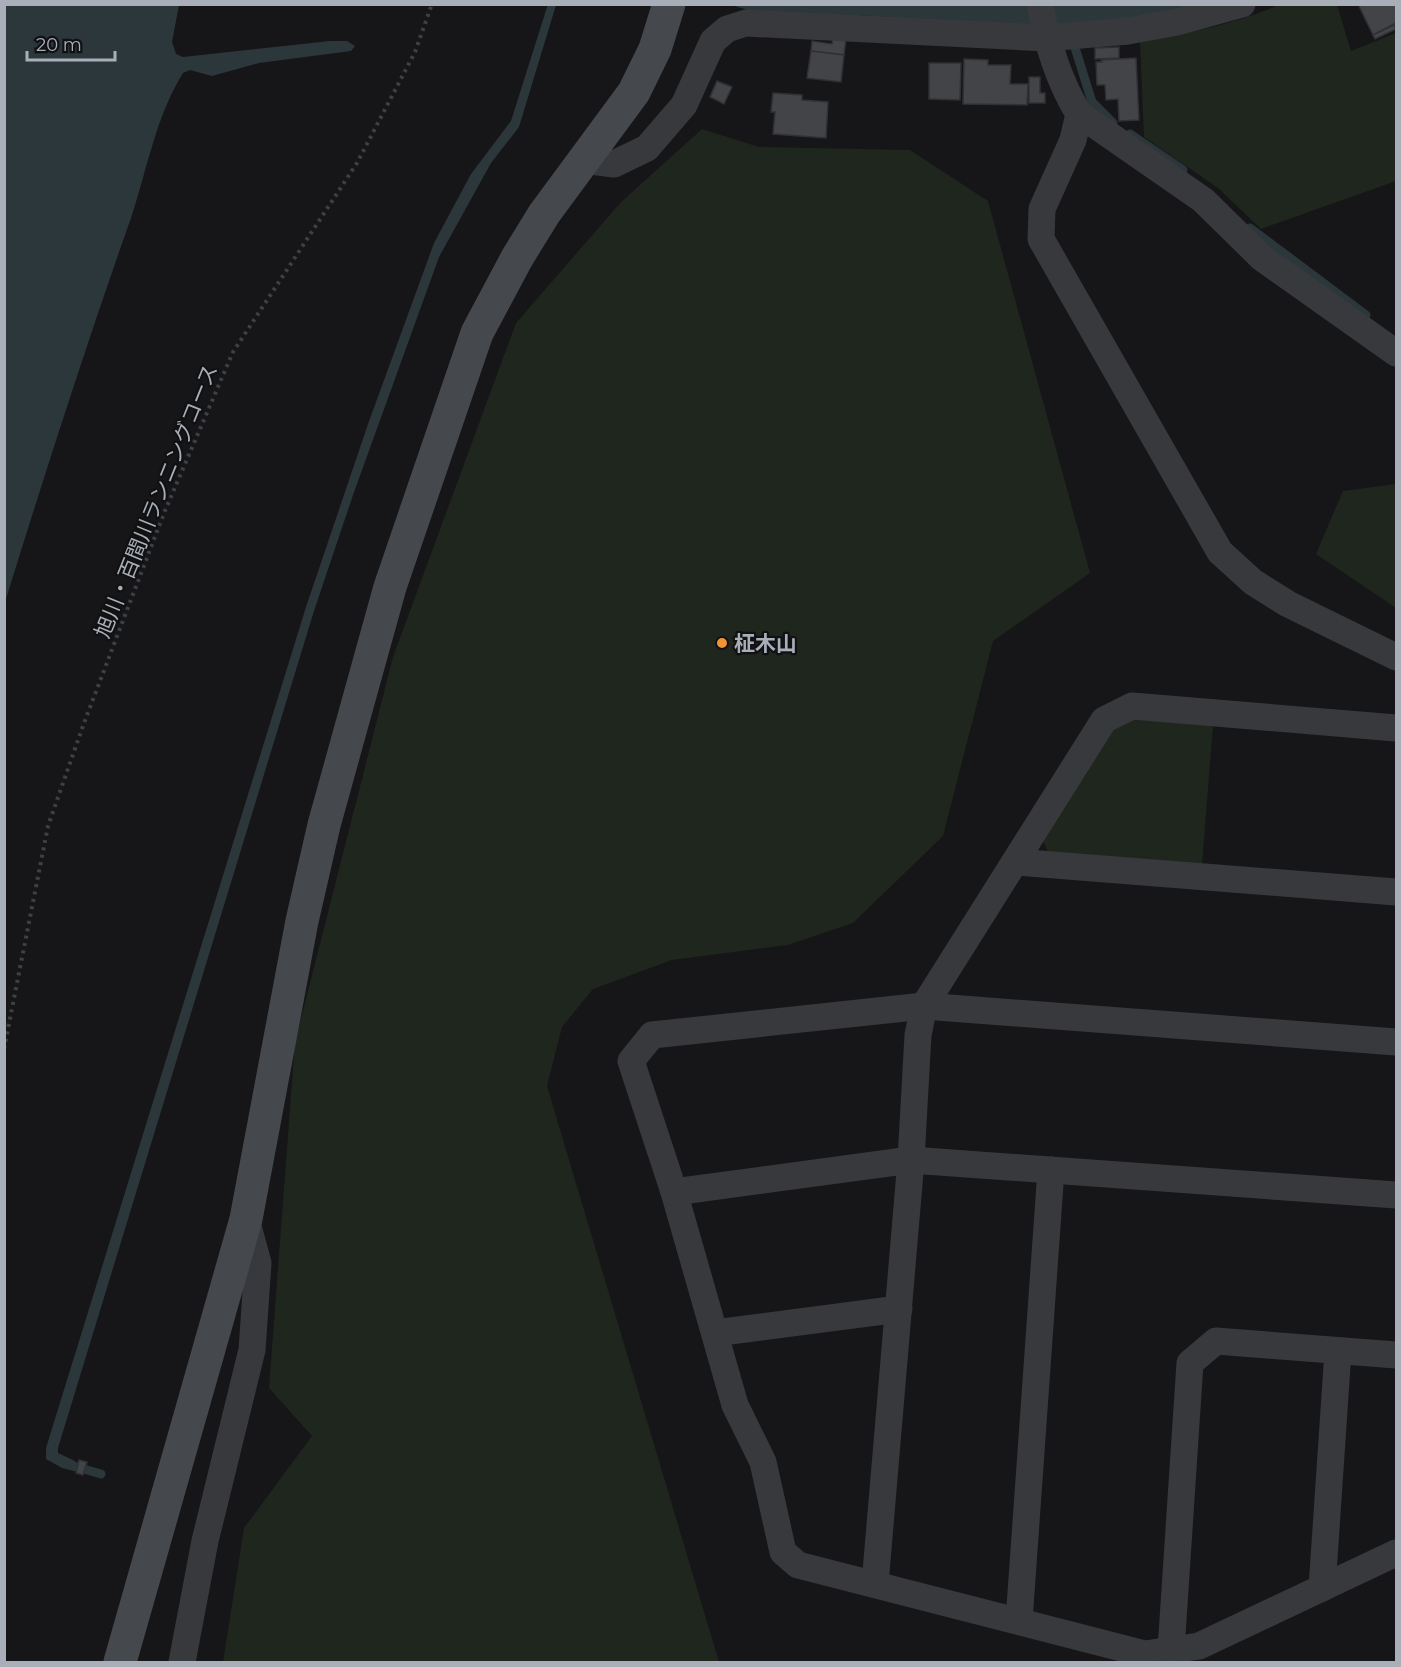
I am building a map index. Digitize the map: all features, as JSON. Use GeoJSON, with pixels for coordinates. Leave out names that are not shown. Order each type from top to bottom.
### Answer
{"type":"FeatureCollection","features":[{"type":"Feature","properties":{"kind":"street"},"geometry":{"type":"LineString","coordinates":[[120,1662],[246,1219],[302,921],[324,825],[390,587],[477,333],[517,258],[544,214],[634,92],[655,49],[669,4]]}},
{"type":"Feature","properties":{"kind":"street"},"geometry":{"type":"LineString","coordinates":[[1040,4],[1064,36],[1067,95],[1079,114],[1203,200],[1262,258],[1396,353]]}},
{"type":"Feature","properties":{"kind":"street"},"geometry":{"type":"LineString","coordinates":[[584,160],[614,164],[647,148],[684,105],[713,41],[727,29],[747,23],[1064,36],[1128,31],[1177,22],[1242,4]]}},
{"type":"Feature","properties":{"kind":"street"},"geometry":{"type":"LineString","coordinates":[[1079,114],[1073,140],[1042,209],[1041,239],[1220,552],[1253,582],[1288,604],[1396,657]]}},
{"type":"Feature","properties":{"kind":"street"},"geometry":{"type":"LineString","coordinates":[[875,1584],[911,1160],[918,1035],[924,1006],[1104,720],[1132,706],[1396,728]]}},
{"type":"Feature","properties":{"kind":"street"},"geometry":{"type":"LineString","coordinates":[[1015,862],[1396,892]]}},
{"type":"Feature","properties":{"kind":"street"},"geometry":{"type":"LineString","coordinates":[[1396,1042],[924,1006],[652,1035],[631,1061],[674,1192],[735,1405],[764,1462],[783,1552],[798,1565],[1145,1654],[1199,1646],[1396,1553]]}},
{"type":"Feature","properties":{"kind":"street"},"geometry":{"type":"LineString","coordinates":[[674,1192],[911,1160],[1396,1195]]}},
{"type":"Feature","properties":{"kind":"street"},"geometry":{"type":"LineString","coordinates":[[1019,1621],[1051,1170]]}},
{"type":"Feature","properties":{"kind":"street"},"geometry":{"type":"LineString","coordinates":[[182,1662],[205,1541],[252,1350],[258,1263],[246,1219]]}},
{"type":"Feature","properties":{"kind":"street"},"geometry":{"type":"LineString","coordinates":[[715,1333],[899,1309]]}},
{"type":"Feature","properties":{"kind":"street"},"geometry":{"type":"LineString","coordinates":[[1171,1650],[1190,1363],[1216,1341],[1396,1355]]}},
{"type":"Feature","properties":{"kind":"street"},"geometry":{"type":"LineString","coordinates":[[1322,1588],[1338,1350]]}},
{"type":"Feature","properties":{"kind":"path","name":"旭川・百間川ランニングコース"},"geometry":{"type":"LineString","coordinates":[[4,1049],[48,826],[84,723],[165,513],[233,351],[357,164],[415,52],[432,4]]}},
{"type":"Feature","properties":{"kind":"shaded area"},"geometry":{"type":"Polygon","coordinates":[[[5,4],[179,5],[172,42],[176,54],[183,57],[330,41],[347,41],[355,46],[351,51],[259,63],[212,76],[190,70],[183,73],[159,125],[131,218],[66,409],[5,602],[5,4]]]}},
{"type":"Feature","properties":{"kind":"shaded area"},"geometry":{"type":"Polygon","coordinates":[[[548,4],[556,5],[519,127],[491,163],[439,257],[353,495],[314,611],[58,1448],[58,1453],[75,1461],[74,1471],[62,1468],[46,1459],[46,1448],[306,607],[368,424],[434,243],[471,174],[511,121],[548,4]]]}},
{"type":"Feature","properties":{"kind":"shaded area"},"geometry":{"type":"Polygon","coordinates":[[[1281,4],[1337,5],[1351,51],[1396,33],[1396,181],[1261,229],[1218,188],[1144,137],[1140,40],[1212,27],[1281,4]]]}},
{"type":"Feature","properties":{"kind":"shaded area"},"geometry":{"type":"Polygon","coordinates":[[[731,5],[1204,5],[1139,17],[1059,26],[855,15],[761,14],[731,5]]]}},
{"type":"Feature","properties":{"kind":"shaded area"},"geometry":{"type":"Polygon","coordinates":[[[702,129],[759,147],[910,150],[988,201],[1090,573],[993,641],[943,836],[853,923],[788,945],[672,960],[593,989],[562,1027],[547,1086],[719,1662],[223,1662],[244,1528],[312,1436],[269,1388],[295,1042],[393,657],[516,323],[621,202],[702,129]]]}},
{"type":"Feature","properties":{"kind":"shaded area"},"geometry":{"type":"Polygon","coordinates":[[[1396,484],[1396,608],[1316,554],[1343,491],[1396,484]]]}},
{"type":"Feature","properties":{"kind":"shaded area"},"geometry":{"type":"Polygon","coordinates":[[[1133,719],[1213,725],[1202,865],[1048,852],[1042,839],[1113,729],[1133,719]]]}},
{"type":"Feature","properties":{"kind":"building"},"geometry":{"type":"Polygon","coordinates":[[[1358,4],[1396,4],[1396,23],[1373,35],[1358,4]]]}},
{"type":"Feature","properties":{"kind":"building"},"geometry":{"type":"Polygon","coordinates":[[[1394,25],[1396,29],[1375,39],[1373,35],[1394,25]]]}},
{"type":"Feature","properties":{"kind":"building"},"geometry":{"type":"Polygon","coordinates":[[[833,37],[846,38],[844,55],[811,51],[812,41],[832,44],[833,37]]]}},
{"type":"Feature","properties":{"kind":"building"},"geometry":{"type":"Polygon","coordinates":[[[1119,47],[1119,58],[1095,59],[1095,48],[1119,47]]]}},
{"type":"Feature","properties":{"kind":"building"},"geometry":{"type":"Polygon","coordinates":[[[811,51],[844,55],[841,82],[807,78],[811,51]]]}},
{"type":"Feature","properties":{"kind":"building"},"geometry":{"type":"Polygon","coordinates":[[[1136,58],[1139,120],[1119,121],[1118,99],[1106,100],[1105,85],[1097,85],[1096,62],[1136,58]]]}},
{"type":"Feature","properties":{"kind":"building"},"geometry":{"type":"Polygon","coordinates":[[[964,59],[988,60],[988,65],[1011,65],[1010,84],[1028,84],[1027,105],[963,104],[964,59]]]}},
{"type":"Feature","properties":{"kind":"building"},"geometry":{"type":"Polygon","coordinates":[[[929,63],[961,63],[960,100],[929,99],[929,63]]]}},
{"type":"Feature","properties":{"kind":"building"},"geometry":{"type":"Polygon","coordinates":[[[1029,77],[1040,77],[1040,93],[1045,93],[1045,103],[1029,103],[1029,77]]]}},
{"type":"Feature","properties":{"kind":"building"},"geometry":{"type":"Polygon","coordinates":[[[717,81],[732,87],[724,104],[710,97],[717,81]]]}},
{"type":"Feature","properties":{"kind":"building"},"geometry":{"type":"Polygon","coordinates":[[[773,93],[802,95],[802,100],[828,102],[826,138],[773,134],[775,112],[771,112],[773,93]]]}},
{"type":"Feature","properties":{"kind":"building"},"geometry":{"type":"Polygon","coordinates":[[[79,1460],[87,1462],[83,1475],[76,1473],[79,1460]]]}},
{"type":"Feature","properties":{"kind":"waterway"},"geometry":{"type":"LineString","coordinates":[[1072,38],[1092,102],[1113,123]]}},
{"type":"Feature","properties":{"kind":"waterway"},"geometry":{"type":"LineString","coordinates":[[1130,134],[1183,170]]}},
{"type":"Feature","properties":{"kind":"waterway"},"geometry":{"type":"LineString","coordinates":[[1250,228],[1366,315]]}},
{"type":"Feature","properties":{"kind":"waterway"},"geometry":{"type":"LineString","coordinates":[[63,1463],[101,1474]]}},
{"type":"Feature","properties":{"kind":"place","name":"柾木山"},"geometry":{"type":"Point","coordinates":[722,643]}}]}
